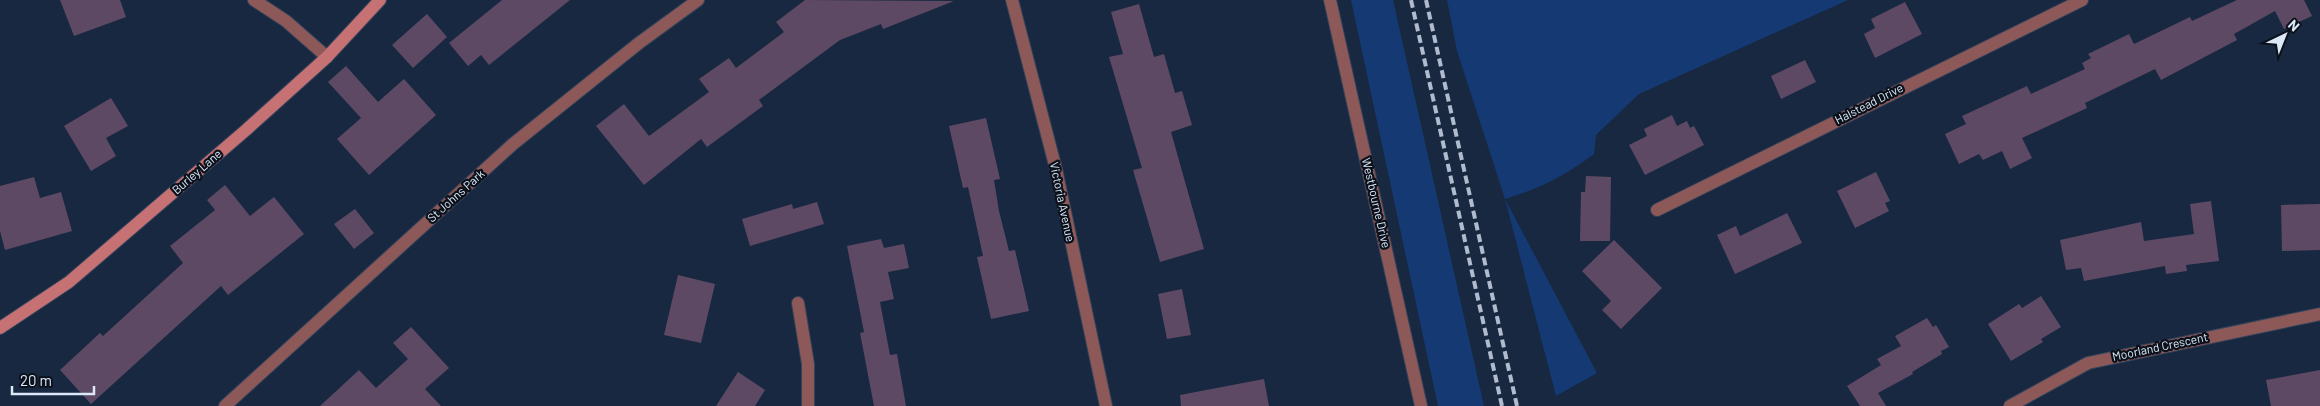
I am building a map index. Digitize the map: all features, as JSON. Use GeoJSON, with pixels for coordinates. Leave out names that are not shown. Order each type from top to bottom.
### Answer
{"type":"FeatureCollection","features":[{"type":"Feature","properties":{"kind":"street"},"geometry":{"type":"LineString","coordinates":[[254,0],[286,21],[327,57]]}},
{"type":"Feature","properties":{"kind":"street","name":"Burley Lane"},"geometry":{"type":"LineString","coordinates":[[0,328],[69,282],[246,130],[327,57],[380,0]]}},
{"type":"Feature","properties":{"kind":"street","name":"St Johns Park"},"geometry":{"type":"LineString","coordinates":[[225,406],[513,144],[639,43],[698,0]]}},
{"type":"Feature","properties":{"kind":"street","name":"Victoria Avenue"},"geometry":{"type":"LineString","coordinates":[[1012,0],[1056,169],[1106,406]]}},
{"type":"Feature","properties":{"kind":"street","name":"Westbourne Drive"},"geometry":{"type":"LineString","coordinates":[[1330,0],[1422,406]]}},
{"type":"Feature","properties":{"kind":"street","name":"Halstead Drive"},"geometry":{"type":"LineString","coordinates":[[1657,210],[2082,0]]}},
{"type":"Feature","properties":{"kind":"street"},"geometry":{"type":"LineString","coordinates":[[798,303],[808,364],[808,406]]}},
{"type":"Feature","properties":{"kind":"street","name":"Moorland Crescent"},"geometry":{"type":"LineString","coordinates":[[2010,406],[2088,362],[2320,314]]}},
{"type":"Feature","properties":{"kind":"shaded area"},"geometry":{"type":"Polygon","coordinates":[[[1351,0],[1393,0],[1484,406],[1438,406],[1351,0]]]}},
{"type":"Feature","properties":{"kind":"shaded area"},"geometry":{"type":"Polygon","coordinates":[[[1447,0],[1848,0],[1639,94],[1596,135],[1594,154],[1552,181],[1505,199],[1457,51],[1447,0]]]}},
{"type":"Feature","properties":{"kind":"shaded area"},"geometry":{"type":"Polygon","coordinates":[[[1505,199],[1597,373],[1556,396],[1505,199]]]}},
{"type":"Feature","properties":{"kind":"building"},"geometry":{"type":"Polygon","coordinates":[[[60,0],[120,0],[126,17],[74,36],[60,0]]]}},
{"type":"Feature","properties":{"kind":"building"},"geometry":{"type":"Polygon","coordinates":[[[502,0],[570,0],[489,65],[481,55],[468,66],[449,43],[502,0]]]}},
{"type":"Feature","properties":{"kind":"building"},"geometry":{"type":"Polygon","coordinates":[[[805,0],[954,1],[883,29],[881,24],[840,40],[759,100],[763,106],[707,147],[701,139],[644,185],[596,126],[624,104],[649,136],[709,92],[699,79],[729,58],[736,68],[784,32],[776,22],[805,0]]]}},
{"type":"Feature","properties":{"kind":"building"},"geometry":{"type":"Polygon","coordinates":[[[2237,0],[2304,0],[2312,16],[2284,29],[2275,11],[2234,34],[2237,40],[2161,80],[2155,69],[2085,103],[2087,108],[2022,138],[2032,158],[2010,169],[2002,151],[1983,160],[1979,154],[1959,164],[1945,134],[1966,124],[1962,116],[2027,86],[2031,94],[2085,69],[2082,63],[2091,58],[2088,54],[2129,34],[2134,44],[2190,17],[2192,21],[2237,0]]]}},
{"type":"Feature","properties":{"kind":"building"},"geometry":{"type":"Polygon","coordinates":[[[1905,2],[1922,34],[1875,58],[1864,34],[1875,28],[1871,19],[1905,2]]]}},
{"type":"Feature","properties":{"kind":"building"},"geometry":{"type":"Polygon","coordinates":[[[1139,4],[1154,57],[1164,54],[1175,93],[1182,91],[1192,125],[1171,132],[1204,249],[1160,262],[1133,170],[1142,168],[1109,57],[1123,54],[1111,12],[1139,4]]]}},
{"type":"Feature","properties":{"kind":"building"},"geometry":{"type":"Polygon","coordinates":[[[427,14],[447,37],[413,68],[392,45],[427,14]]]}},
{"type":"Feature","properties":{"kind":"building"},"geometry":{"type":"Polygon","coordinates":[[[1805,60],[1816,82],[1781,99],[1771,76],[1805,60]]]}},
{"type":"Feature","properties":{"kind":"building"},"geometry":{"type":"Polygon","coordinates":[[[346,66],[378,102],[404,79],[436,115],[369,175],[337,139],[361,118],[328,82],[346,66]]]}},
{"type":"Feature","properties":{"kind":"building"},"geometry":{"type":"Polygon","coordinates":[[[111,98],[128,126],[106,138],[116,156],[91,171],[64,126],[111,98]]]}},
{"type":"Feature","properties":{"kind":"building"},"geometry":{"type":"Polygon","coordinates":[[[1672,115],[1677,126],[1687,121],[1690,128],[1694,126],[1704,145],[1645,175],[1629,145],[1647,136],[1644,129],[1672,115]]]}},
{"type":"Feature","properties":{"kind":"building"},"geometry":{"type":"Polygon","coordinates":[[[986,118],[1000,179],[994,180],[999,211],[1009,251],[1015,250],[1029,311],[991,319],[977,257],[983,256],[968,187],[963,188],[949,126],[986,118]]]}},
{"type":"Feature","properties":{"kind":"building"},"geometry":{"type":"Polygon","coordinates":[[[1876,172],[1890,201],[1885,203],[1889,211],[1855,228],[1837,191],[1876,172]]]}},
{"type":"Feature","properties":{"kind":"building"},"geometry":{"type":"Polygon","coordinates":[[[1586,176],[1611,177],[1610,241],[1580,241],[1581,192],[1585,192],[1586,176]]]}},
{"type":"Feature","properties":{"kind":"building"},"geometry":{"type":"Polygon","coordinates":[[[34,177],[40,198],[61,192],[72,231],[5,250],[0,231],[0,186],[34,177]]]}},
{"type":"Feature","properties":{"kind":"building"},"geometry":{"type":"Polygon","coordinates":[[[225,185],[250,216],[274,197],[304,234],[228,295],[221,286],[91,404],[60,370],[100,333],[103,336],[183,263],[170,246],[215,210],[207,200],[225,185]]]}},
{"type":"Feature","properties":{"kind":"building"},"geometry":{"type":"Polygon","coordinates":[[[2211,201],[2219,261],[2186,265],[2187,271],[2166,274],[2165,266],[2084,281],[2081,268],[2066,270],[2060,240],[2141,222],[2144,241],[2194,234],[2190,204],[2211,201]]]}},
{"type":"Feature","properties":{"kind":"building"},"geometry":{"type":"Polygon","coordinates":[[[817,202],[824,224],[750,246],[742,219],[792,204],[793,209],[817,202]]]}},
{"type":"Feature","properties":{"kind":"building"},"geometry":{"type":"Polygon","coordinates":[[[2320,204],[2320,250],[2282,251],[2281,205],[2320,204]]]}},
{"type":"Feature","properties":{"kind":"building"},"geometry":{"type":"Polygon","coordinates":[[[355,209],[374,233],[354,249],[334,224],[355,209]]]}},
{"type":"Feature","properties":{"kind":"building"},"geometry":{"type":"Polygon","coordinates":[[[1787,213],[1802,243],[1735,274],[1717,235],[1736,226],[1740,236],[1787,213]]]}},
{"type":"Feature","properties":{"kind":"building"},"geometry":{"type":"Polygon","coordinates":[[[881,239],[884,248],[904,244],[909,268],[888,272],[894,299],[880,302],[890,355],[897,354],[906,406],[874,406],[860,333],[864,332],[847,246],[881,239]]]}},
{"type":"Feature","properties":{"kind":"building"},"geometry":{"type":"Polygon","coordinates":[[[1614,240],[1662,288],[1621,329],[1602,310],[1611,301],[1582,271],[1614,240]]]}},
{"type":"Feature","properties":{"kind":"building"},"geometry":{"type":"Polygon","coordinates":[[[678,275],[715,284],[701,343],[664,335],[678,275]]]}},
{"type":"Feature","properties":{"kind":"building"},"geometry":{"type":"Polygon","coordinates":[[[1182,289],[1191,335],[1167,339],[1158,294],[1182,289]]]}},
{"type":"Feature","properties":{"kind":"building"},"geometry":{"type":"Polygon","coordinates":[[[2041,296],[2061,327],[2041,339],[2043,342],[2011,361],[1988,324],[2019,304],[2022,308],[2041,296]]]}},
{"type":"Feature","properties":{"kind":"building"},"geometry":{"type":"Polygon","coordinates":[[[1927,318],[1933,327],[1936,325],[1949,347],[1941,351],[1942,354],[1912,372],[1913,374],[1878,393],[1886,406],[1860,406],[1847,386],[1881,365],[1877,359],[1901,346],[1895,336],[1927,318]]]}},
{"type":"Feature","properties":{"kind":"building"},"geometry":{"type":"Polygon","coordinates":[[[411,327],[449,368],[425,389],[441,406],[320,406],[359,370],[376,388],[408,359],[393,343],[411,327]]]}},
{"type":"Feature","properties":{"kind":"building"},"geometry":{"type":"Polygon","coordinates":[[[2320,370],[2320,406],[2271,406],[2266,380],[2320,370]]]}},
{"type":"Feature","properties":{"kind":"building"},"geometry":{"type":"Polygon","coordinates":[[[738,372],[765,390],[755,406],[716,406],[738,372]]]}},
{"type":"Feature","properties":{"kind":"building"},"geometry":{"type":"Polygon","coordinates":[[[1264,379],[1269,406],[1181,406],[1180,395],[1264,379]]]}},
{"type":"Feature","properties":{"kind":"railway"},"geometry":{"type":"LineString","coordinates":[[1411,0],[1502,406]]}},
{"type":"Feature","properties":{"kind":"railway"},"geometry":{"type":"LineString","coordinates":[[1426,0],[1517,406]]}}]}
